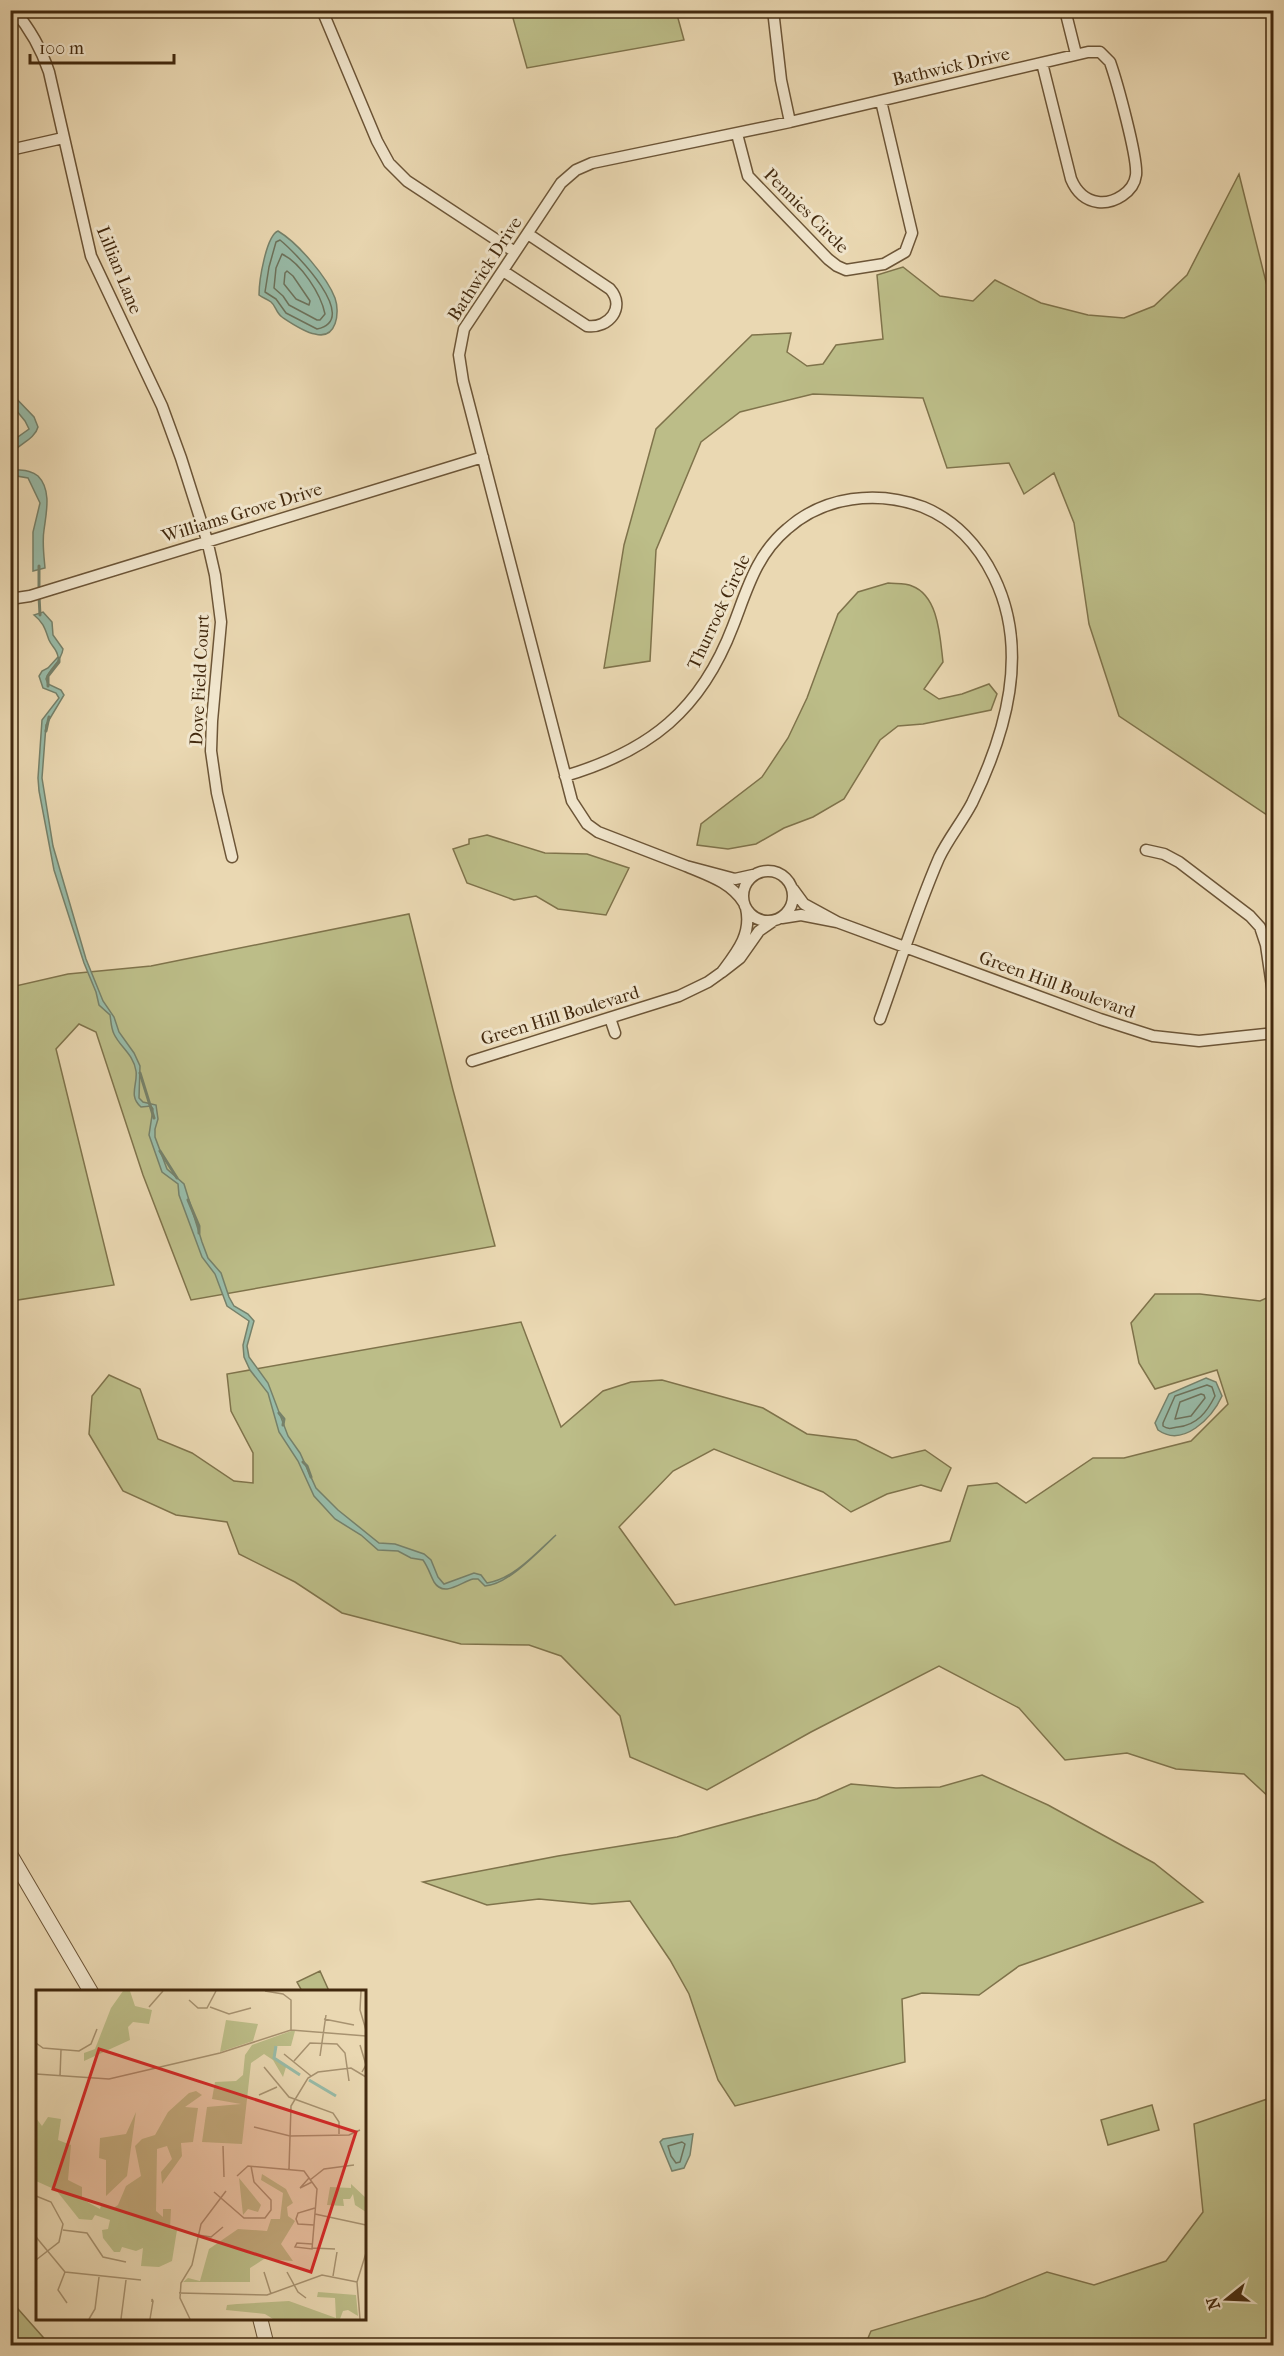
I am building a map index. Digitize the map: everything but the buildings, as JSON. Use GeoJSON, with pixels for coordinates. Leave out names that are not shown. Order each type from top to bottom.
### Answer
{"type":"FeatureCollection","features":[{"type":"Feature","properties":{"kind":"street","name":"Lillian Lane"},"geometry":{"type":"LineString","coordinates":[[14,10],[41,49],[49,72],[91,256],[162,406],[207,540]]}},
{"type":"Feature","properties":{"kind":"street"},"geometry":{"type":"LineString","coordinates":[[322,10],[389,163],[407,181],[515,252]]}},
{"type":"Feature","properties":{"kind":"street"},"geometry":{"type":"LineString","coordinates":[[773,10],[781,80],[790,122]]}},
{"type":"Feature","properties":{"kind":"street"},"geometry":{"type":"LineString","coordinates":[[1065,10],[1076,54]]}},
{"type":"Feature","properties":{"kind":"street","name":"Bathwick Drive"},"geometry":{"type":"LineString","coordinates":[[745,905],[736,892],[726,884],[686,866],[613,839],[592,828],[575,808],[463,381],[459,349],[462,335],[468,321],[561,183],[576,170],[592,163],[737,134],[1076,54],[1097,51],[1110,62],[1136,173],[1132,186],[1119,197],[1098,202],[1086,198],[1073,185],[1042,63]]}},
{"type":"Feature","properties":{"kind":"street","name":"Pennies Circle"},"geometry":{"type":"LineString","coordinates":[[737,134],[748,176],[828,259],[846,270],[876,266],[890,262],[901,255],[907,248],[912,233],[881,101]]}},
{"type":"Feature","properties":{"kind":"street"},"geometry":{"type":"LineString","coordinates":[[10,150],[63,138]]}},
{"type":"Feature","properties":{"kind":"street"},"geometry":{"type":"LineString","coordinates":[[503,271],[583,324],[600,325],[613,317],[616,311],[616,298],[610,289],[528,234]]}},
{"type":"Feature","properties":{"kind":"street","name":"Williams Grove Drive"},"geometry":{"type":"LineString","coordinates":[[10,599],[30,596],[483,457]]}},
{"type":"Feature","properties":{"kind":"street","name":"Thurrock Circle"},"geometry":{"type":"LineString","coordinates":[[565,776],[605,763],[635,748],[666,726],[686,707],[704,684],[719,659],[758,563],[778,537],[794,523],[820,508],[860,498],[900,500],[933,512],[953,524],[985,560],[996,580],[1009,625],[1012,680],[1003,723],[980,784],[968,810],[941,854],[880,1019]]}},
{"type":"Feature","properties":{"kind":"street","name":"Dove Field Court"},"geometry":{"type":"LineString","coordinates":[[207,540],[221,611],[211,750],[217,793],[232,857]]}},
{"type":"Feature","properties":{"kind":"street"},"geometry":{"type":"LineString","coordinates":[[1146,850],[1164,854],[1179,862],[1256,922],[1265,938],[1274,1000]]}},
{"type":"Feature","properties":{"kind":"street","name":"Bathwick Drive"},"geometry":{"type":"LineString","coordinates":[[686,866],[735,879],[756,874]]}},
{"type":"Feature","properties":{"kind":"street"},"geometry":{"type":"LineString","coordinates":[[776,872],[789,884],[793,895],[791,905],[786,914],[777,919],[758,920],[745,905],[746,885],[756,874],[776,872]]}},
{"type":"Feature","properties":{"kind":"street","name":"Green Hill Boulevard"},"geometry":{"type":"LineString","coordinates":[[789,884],[804,904],[837,922],[1100,1019],[1153,1036],[1199,1041],[1274,1033]]}},
{"type":"Feature","properties":{"kind":"street","name":"Green Hill Boulevard"},"geometry":{"type":"LineString","coordinates":[[722,972],[746,935],[748,920],[745,905]]}},
{"type":"Feature","properties":{"kind":"street","name":"Green Hill Boulevard"},"geometry":{"type":"LineString","coordinates":[[472,1061],[692,991],[740,958],[762,928],[777,919],[801,915],[837,922]]}},
{"type":"Feature","properties":{"kind":"street"},"geometry":{"type":"LineString","coordinates":[[610,1018],[615,1033]]}},
{"type":"Feature","properties":{"kind":"street"},"geometry":{"type":"LineString","coordinates":[[10,1854],[90,1990]]}},
{"type":"Feature","properties":{"kind":"street"},"geometry":{"type":"LineString","coordinates":[[260,2320],[267,2346]]}},
{"type":"Feature","properties":{"kind":"green space"},"geometry":{"type":"Polygon","coordinates":[[[511,11],[676,11],[684,40],[527,68],[511,11]]]}},
{"type":"Feature","properties":{"kind":"green space"},"geometry":{"type":"Polygon","coordinates":[[[1239,174],[1274,314],[1273,819],[1119,716],[1089,624],[1074,523],[1054,473],[1024,494],[1009,463],[947,468],[923,398],[813,394],[740,412],[701,442],[656,550],[650,661],[604,668],[624,545],[656,429],[752,335],[791,333],[787,352],[807,366],[823,364],[836,345],[883,339],[877,275],[903,267],[940,296],[973,301],[995,280],[1041,303],[1088,315],[1124,318],[1154,306],[1187,275],[1239,174]]]}},
{"type":"Feature","properties":{"kind":"green space"},"geometry":{"type":"Polygon","coordinates":[[[888,583],[909,585],[921,591],[933,608],[939,630],[943,662],[924,689],[939,699],[962,694],[989,684],[997,694],[991,710],[923,724],[898,726],[880,740],[844,799],[813,817],[784,828],[756,844],[728,849],[697,845],[701,824],[762,777],[788,738],[807,698],[838,614],[858,592],[888,583]]]}},
{"type":"Feature","properties":{"kind":"green space"},"geometry":{"type":"Polygon","coordinates":[[[487,835],[545,853],[587,854],[629,868],[606,915],[558,909],[536,896],[514,900],[467,883],[453,849],[469,844],[469,839],[487,835]]]}},
{"type":"Feature","properties":{"kind":"green space"},"geometry":{"type":"Polygon","coordinates":[[[409,914],[495,1246],[191,1300],[143,1175],[96,1032],[79,1024],[56,1049],[114,1285],[11,1301],[11,987],[68,974],[151,966],[409,914]]]}},
{"type":"Feature","properties":{"kind":"green space"},"geometry":{"type":"Polygon","coordinates":[[[1155,1294],[1200,1294],[1260,1301],[1273,1295],[1273,1801],[1244,1774],[1176,1769],[1127,1753],[1065,1760],[1019,1708],[939,1666],[811,1732],[707,1790],[630,1757],[620,1716],[561,1656],[529,1645],[461,1644],[342,1613],[295,1582],[239,1554],[227,1522],[176,1515],[123,1491],[89,1434],[92,1396],[109,1375],[140,1389],[158,1439],[192,1453],[234,1481],[253,1483],[253,1453],[231,1411],[227,1374],[521,1322],[561,1427],[603,1391],[631,1382],[662,1380],[763,1408],[807,1434],[856,1440],[892,1458],[925,1450],[951,1468],[941,1491],[921,1485],[887,1494],[851,1512],[823,1492],[714,1449],[673,1471],[619,1527],[675,1605],[950,1541],[968,1486],[997,1483],[1026,1503],[1093,1458],[1124,1458],[1191,1441],[1228,1404],[1217,1370],[1155,1389],[1139,1363],[1131,1323],[1155,1294]]]}},
{"type":"Feature","properties":{"kind":"green space"},"geometry":{"type":"Polygon","coordinates":[[[982,1775],[1048,1805],[1154,1863],[1203,1902],[1019,1966],[979,1995],[922,1993],[902,1999],[905,2062],[735,2106],[718,2080],[689,1994],[670,1960],[630,1901],[592,1904],[539,1899],[487,1905],[423,1882],[558,1856],[677,1837],[817,1799],[851,1784],[896,1788],[940,1787],[982,1775]]]}},
{"type":"Feature","properties":{"kind":"green space"},"geometry":{"type":"Polygon","coordinates":[[[320,1971],[329,1990],[301,1990],[297,1982],[320,1971]]]}},
{"type":"Feature","properties":{"kind":"green space"},"geometry":{"type":"Polygon","coordinates":[[[1273,2097],[1273,2345],[865,2345],[871,2331],[985,2297],[1047,2272],[1094,2285],[1166,2261],[1203,2212],[1194,2124],[1273,2097]]]}},
{"type":"Feature","properties":{"kind":"green space"},"geometry":{"type":"Polygon","coordinates":[[[1152,2105],[1159,2130],[1108,2145],[1101,2120],[1152,2105]]]}},
{"type":"Feature","properties":{"kind":"green space"},"geometry":{"type":"Polygon","coordinates":[[[11,2301],[50,2345],[11,2345],[11,2301]]]}},
{"type":"Feature","properties":{"kind":"water"},"geometry":{"type":"Polygon","coordinates":[[[278,231],[303,252],[319,271],[335,298],[337,317],[328,333],[315,334],[298,327],[280,315],[271,302],[259,295],[267,250],[270,241],[278,231]]]}},
{"type":"Feature","properties":{"kind":"water"},"geometry":{"type":"Polygon","coordinates":[[[11,393],[34,417],[38,427],[34,435],[11,454],[11,442],[29,429],[11,404],[11,393]]]}},
{"type":"Feature","properties":{"kind":"water"},"geometry":{"type":"Polygon","coordinates":[[[11,469],[35,474],[45,488],[47,502],[43,539],[45,568],[33,571],[33,532],[40,503],[28,478],[11,475],[11,469]]]}},
{"type":"Feature","properties":{"kind":"water"},"geometry":{"type":"Polygon","coordinates":[[[43,612],[52,622],[53,635],[63,649],[60,658],[46,679],[48,684],[61,690],[64,695],[46,725],[42,778],[53,846],[86,959],[103,1001],[140,1066],[139,1098],[143,1102],[156,1105],[158,1119],[155,1137],[167,1169],[184,1184],[208,1258],[221,1273],[234,1306],[248,1314],[254,1321],[247,1346],[249,1357],[268,1383],[288,1436],[300,1453],[316,1488],[338,1510],[379,1543],[395,1544],[424,1554],[431,1560],[438,1577],[444,1584],[474,1573],[481,1575],[487,1583],[516,1571],[504,1580],[485,1586],[478,1579],[473,1579],[453,1588],[443,1589],[434,1582],[423,1560],[411,1558],[398,1551],[378,1550],[361,1535],[335,1519],[314,1496],[298,1461],[279,1432],[268,1393],[250,1370],[244,1357],[243,1345],[249,1321],[227,1306],[215,1274],[202,1257],[179,1195],[178,1184],[162,1172],[149,1135],[153,1109],[151,1106],[141,1107],[135,1099],[135,1065],[114,1034],[110,1015],[99,1005],[54,870],[38,778],[42,720],[59,698],[56,693],[43,688],[39,676],[58,657],[40,621],[34,615],[43,612]]]}},
{"type":"Feature","properties":{"kind":"water"},"geometry":{"type":"Polygon","coordinates":[[[1206,1378],[1216,1382],[1222,1396],[1204,1421],[1187,1433],[1177,1435],[1168,1435],[1158,1430],[1155,1423],[1169,1394],[1206,1378]]]}},
{"type":"Feature","properties":{"kind":"water"},"geometry":{"type":"Polygon","coordinates":[[[556,1535],[533,1557],[517,1570],[524,1564],[556,1535]]]}},
{"type":"Feature","properties":{"kind":"water"},"geometry":{"type":"Polygon","coordinates":[[[693,2134],[690,2155],[684,2168],[672,2171],[660,2142],[663,2139],[693,2134]]]}},
{"type":"Feature","properties":{"kind":"waterway"},"geometry":{"type":"LineString","coordinates":[[39,566],[39,589]]}},
{"type":"Feature","properties":{"kind":"waterway"},"geometry":{"type":"LineString","coordinates":[[39,596],[40,615]]}},
{"type":"Feature","properties":{"kind":"waterway"},"geometry":{"type":"LineString","coordinates":[[48,686],[48,676],[59,662],[59,658]]}},
{"type":"Feature","properties":{"kind":"waterway"},"geometry":{"type":"LineString","coordinates":[[46,731],[49,717]]}},
{"type":"Feature","properties":{"kind":"waterway"},"geometry":{"type":"LineString","coordinates":[[140,1073],[154,1118]]}},
{"type":"Feature","properties":{"kind":"waterway"},"geometry":{"type":"LineString","coordinates":[[160,1151],[177,1178]]}},
{"type":"Feature","properties":{"kind":"waterway"},"geometry":{"type":"LineString","coordinates":[[188,1200],[199,1226],[199,1233]]}},
{"type":"Feature","properties":{"kind":"waterway"},"geometry":{"type":"LineString","coordinates":[[279,1413],[284,1419],[283,1425]]}},
{"type":"Feature","properties":{"kind":"waterway"},"geometry":{"type":"LineString","coordinates":[[303,1462],[311,1477]]}}]}
